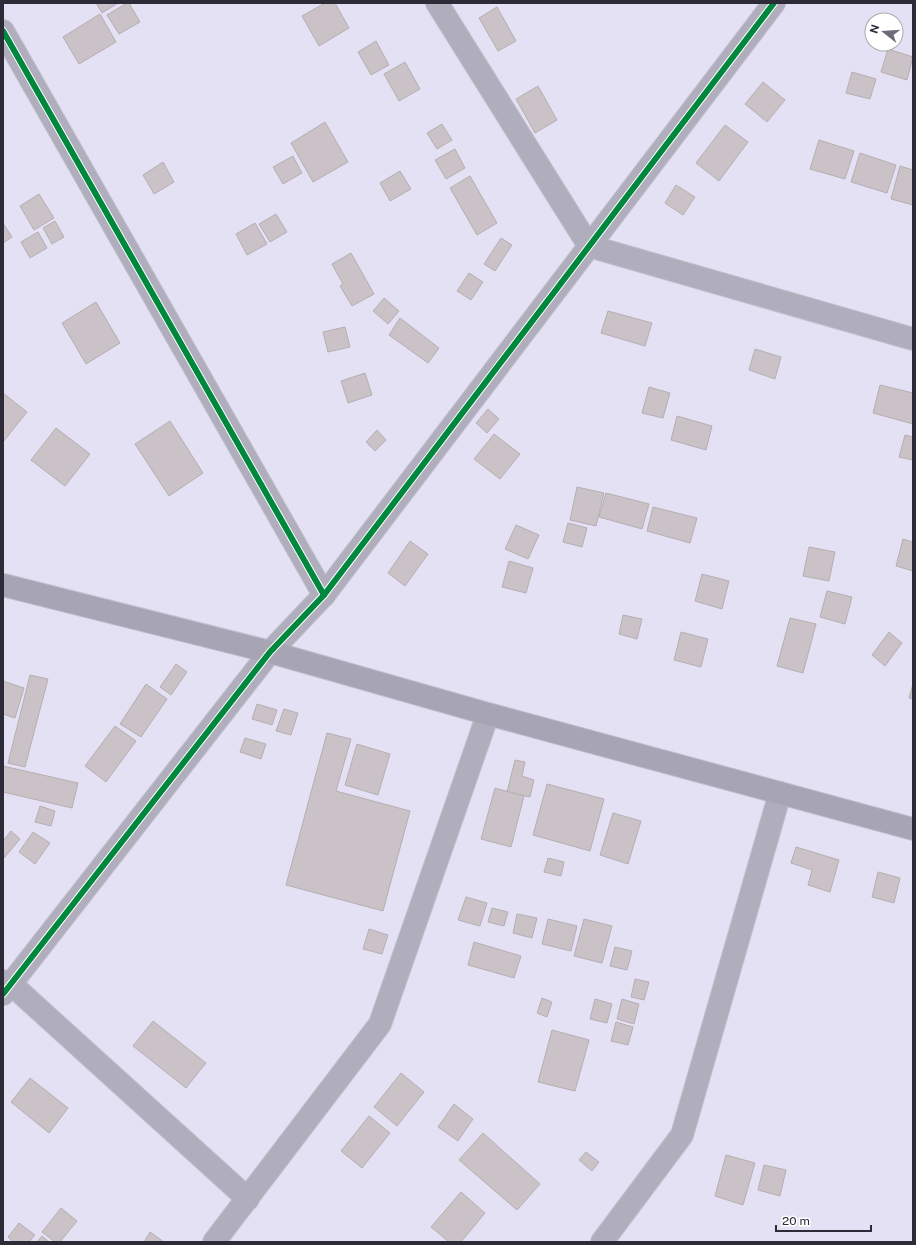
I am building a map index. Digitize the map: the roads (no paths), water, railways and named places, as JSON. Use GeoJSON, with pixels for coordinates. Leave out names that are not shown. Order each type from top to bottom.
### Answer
{"type":"FeatureCollection","features":[{"type":"Feature","properties":{"kind":"main road"},"geometry":{"type":"LineString","coordinates":[[3,585],[270,652],[488,714],[913,829]]}},
{"type":"Feature","properties":{"kind":"street"},"geometry":{"type":"LineString","coordinates":[[437,3],[589,246],[913,339]]}},
{"type":"Feature","properties":{"kind":"street"},"geometry":{"type":"LineString","coordinates":[[248,1199],[6,986],[270,652],[324,595],[774,3]]}},
{"type":"Feature","properties":{"kind":"street"},"geometry":{"type":"LineString","coordinates":[[3,31],[324,595]]}},
{"type":"Feature","properties":{"kind":"street"},"geometry":{"type":"LineString","coordinates":[[214,1242],[380,1024],[488,714]]}},
{"type":"Feature","properties":{"kind":"street"},"geometry":{"type":"LineString","coordinates":[[602,1242],[682,1135],[780,794]]}}]}
